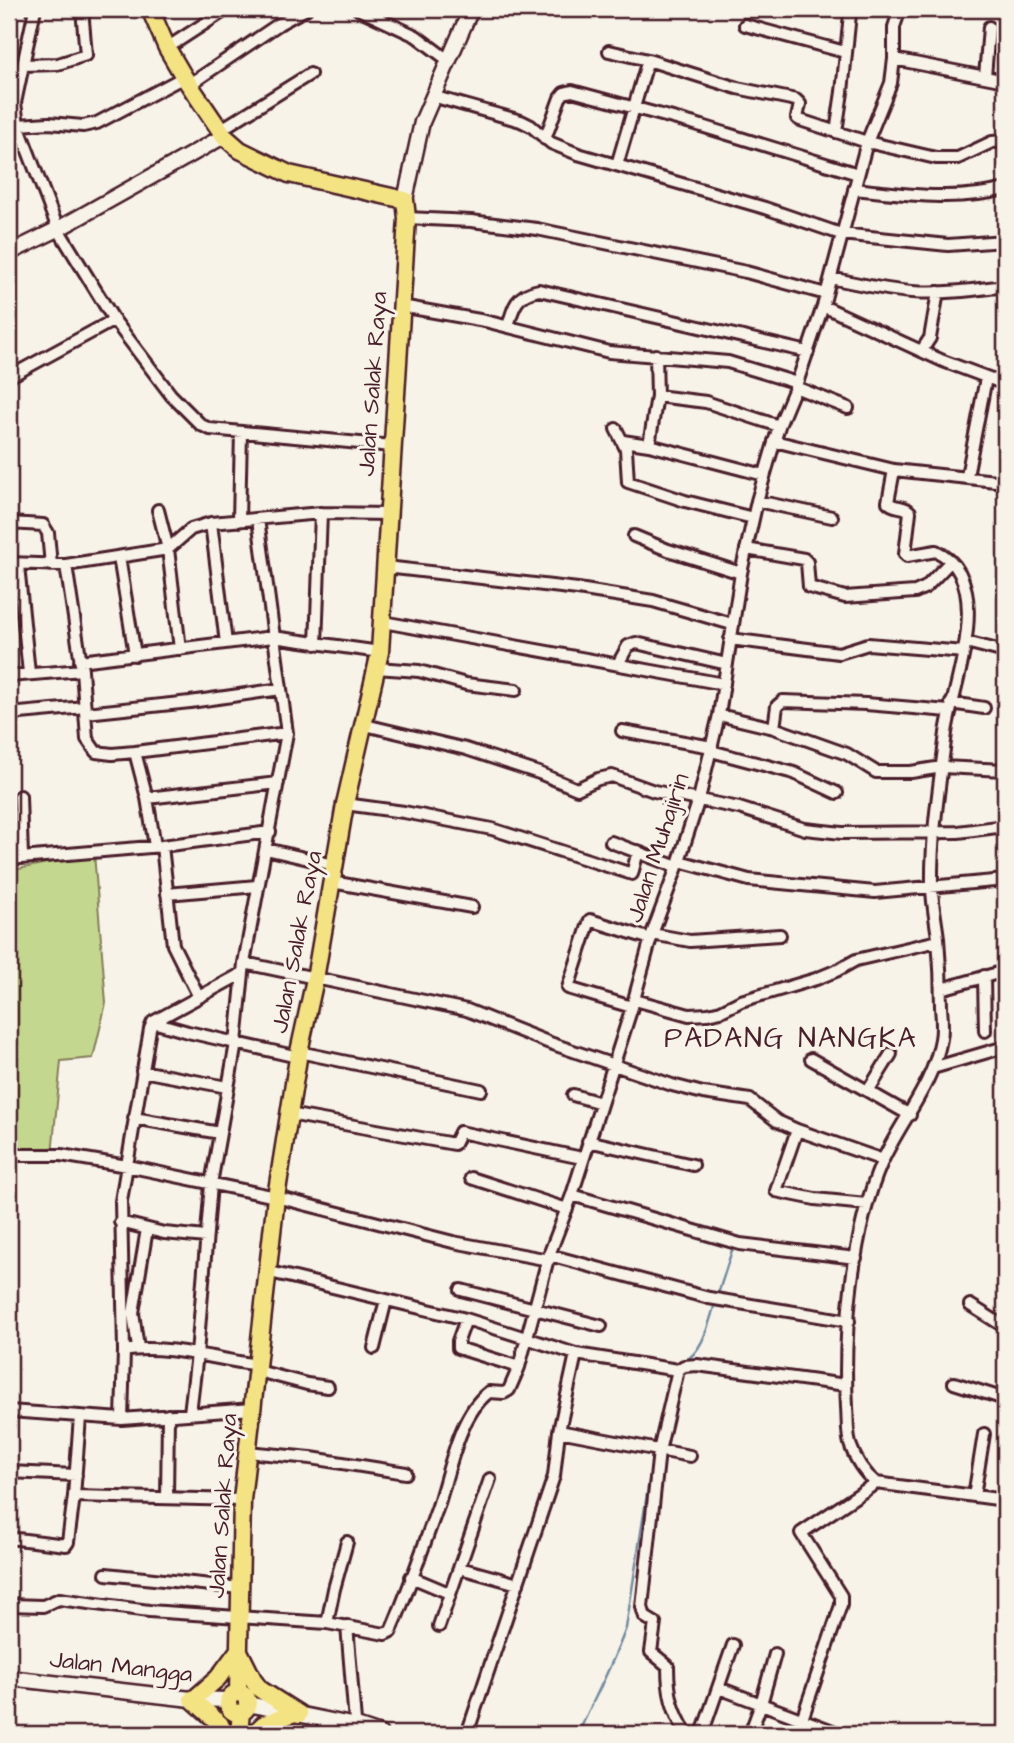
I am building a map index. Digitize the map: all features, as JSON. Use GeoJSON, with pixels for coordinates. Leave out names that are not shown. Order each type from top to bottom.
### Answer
{"type":"FeatureCollection","features":[{"type":"Feature","properties":{"kind":"main road"},"geometry":{"type":"LineString","coordinates":[[150,9],[167,48],[222,133],[255,158],[289,174],[313,181],[405,200]]}},
{"type":"Feature","properties":{"kind":"main road","name":"Jalan Salak Raya"},"geometry":{"type":"LineString","coordinates":[[238,1704],[242,1500],[270,1272],[276,1197],[345,804],[365,725],[383,622],[407,218],[405,200]]}},
{"type":"Feature","properties":{"kind":"main road"},"geometry":{"type":"LineString","coordinates":[[225,1734],[220,1724],[193,1699],[218,1678],[237,1649],[255,1684],[297,1714]]}},
{"type":"Feature","properties":{"kind":"main road"},"geometry":{"type":"LineString","coordinates":[[232,1734],[238,1704]]}},
{"type":"Feature","properties":{"kind":"main road"},"geometry":{"type":"LineString","coordinates":[[238,1704],[239,1734]]}},
{"type":"Feature","properties":{"kind":"main road"},"geometry":{"type":"LineString","coordinates":[[253,1734],[264,1724],[297,1714]]}},
{"type":"Feature","properties":{"kind":"street"},"geometry":{"type":"LineString","coordinates":[[35,9],[15,103],[18,125],[58,229],[114,320],[171,395],[201,425],[210,429],[392,446]]}},
{"type":"Feature","properties":{"kind":"street"},"geometry":{"type":"LineString","coordinates":[[23,65],[58,64],[86,55],[82,9]]}},
{"type":"Feature","properties":{"kind":"street"},"geometry":{"type":"LineString","coordinates":[[167,48],[227,9]]}},
{"type":"Feature","properties":{"kind":"street"},"geometry":{"type":"LineString","coordinates":[[18,125],[49,123],[83,126],[97,123],[187,81],[306,9]]}},
{"type":"Feature","properties":{"kind":"street"},"geometry":{"type":"LineString","coordinates":[[358,9],[416,36],[448,60]]}},
{"type":"Feature","properties":{"kind":"street"},"geometry":{"type":"LineString","coordinates":[[405,200],[422,122],[471,9]]}},
{"type":"Feature","properties":{"kind":"street","name":"Jalan Muhajirin"},"geometry":{"type":"LineString","coordinates":[[519,1367],[525,1337],[549,1257],[634,1004],[651,937],[699,799],[719,715],[741,573],[757,501],[779,426],[823,306],[867,142],[886,99],[894,59],[894,27],[900,9]]}},
{"type":"Feature","properties":{"kind":"street"},"geometry":{"type":"LineString","coordinates":[[836,132],[850,14]]}},
{"type":"Feature","properties":{"kind":"street"},"geometry":{"type":"LineString","coordinates":[[745,25],[845,52]]}},
{"type":"Feature","properties":{"kind":"street"},"geometry":{"type":"LineString","coordinates":[[985,77],[989,27]]}},
{"type":"Feature","properties":{"kind":"street"},"geometry":{"type":"LineString","coordinates":[[609,51],[648,60],[737,88],[796,100],[800,104],[799,120],[867,142],[924,155],[955,159],[992,142],[1005,141]]}},
{"type":"Feature","properties":{"kind":"street"},"geometry":{"type":"LineString","coordinates":[[894,59],[1005,81]]}},
{"type":"Feature","properties":{"kind":"street"},"geometry":{"type":"LineString","coordinates":[[617,165],[648,60]]}},
{"type":"Feature","properties":{"kind":"street"},"geometry":{"type":"LineString","coordinates":[[9,253],[58,229],[222,133],[310,74]]}},
{"type":"Feature","properties":{"kind":"street"},"geometry":{"type":"LineString","coordinates":[[545,139],[560,98],[568,92],[634,107],[858,174]]}},
{"type":"Feature","properties":{"kind":"street"},"geometry":{"type":"LineString","coordinates":[[432,96],[521,121],[558,147],[765,208],[841,234],[948,245],[1005,241]]}},
{"type":"Feature","properties":{"kind":"street"},"geometry":{"type":"LineString","coordinates":[[854,189],[924,196],[950,196],[1005,189]]}},
{"type":"Feature","properties":{"kind":"street"},"geometry":{"type":"LineString","coordinates":[[407,218],[471,221],[537,229],[746,272],[826,294]]}},
{"type":"Feature","properties":{"kind":"street"},"geometry":{"type":"LineString","coordinates":[[831,278],[874,288],[938,292],[1005,286]]}},
{"type":"Feature","properties":{"kind":"street"},"geometry":{"type":"LineString","coordinates":[[508,327],[518,299],[539,290],[808,352]]}},
{"type":"Feature","properties":{"kind":"street"},"geometry":{"type":"LineString","coordinates":[[922,350],[930,338],[938,292]]}},
{"type":"Feature","properties":{"kind":"street"},"geometry":{"type":"LineString","coordinates":[[401,306],[508,327],[609,352],[728,362],[796,385],[848,408]]}},
{"type":"Feature","properties":{"kind":"street"},"geometry":{"type":"LineString","coordinates":[[823,306],[943,361],[1005,384]]}},
{"type":"Feature","properties":{"kind":"street"},"geometry":{"type":"LineString","coordinates":[[9,377],[114,320]]}},
{"type":"Feature","properties":{"kind":"street"},"geometry":{"type":"LineString","coordinates":[[649,445],[657,396],[656,355]]}},
{"type":"Feature","properties":{"kind":"street"},"geometry":{"type":"LineString","coordinates":[[967,476],[986,378]]}},
{"type":"Feature","properties":{"kind":"street"},"geometry":{"type":"LineString","coordinates":[[657,396],[706,402],[779,426]]}},
{"type":"Feature","properties":{"kind":"street"},"geometry":{"type":"LineString","coordinates":[[616,429],[626,449],[628,482],[685,501],[753,518]]}},
{"type":"Feature","properties":{"kind":"street"},"geometry":{"type":"LineString","coordinates":[[239,521],[241,432]]}},
{"type":"Feature","properties":{"kind":"street"},"geometry":{"type":"LineString","coordinates":[[623,440],[764,475]]}},
{"type":"Feature","properties":{"kind":"street"},"geometry":{"type":"LineString","coordinates":[[774,441],[894,470],[1005,482]]}},
{"type":"Feature","properties":{"kind":"street"},"geometry":{"type":"LineString","coordinates":[[894,470],[888,502],[910,512],[905,554],[907,556],[936,551],[950,562],[958,569],[969,609],[965,648],[950,707],[935,832],[932,887],[938,941],[942,1036],[936,1067],[883,1160],[866,1204],[856,1258],[849,1321],[846,1385],[849,1441],[866,1475],[876,1483],[1005,1500]]}},
{"type":"Feature","properties":{"kind":"street"},"geometry":{"type":"LineString","coordinates":[[757,501],[832,517]]}},
{"type":"Feature","properties":{"kind":"street"},"geometry":{"type":"LineString","coordinates":[[158,510],[168,549],[180,649]]}},
{"type":"Feature","properties":{"kind":"street"},"geometry":{"type":"LineString","coordinates":[[316,644],[321,513]]}},
{"type":"Feature","properties":{"kind":"street"},"geometry":{"type":"LineString","coordinates":[[29,673],[13,564],[66,565],[168,549],[191,529],[211,523],[321,513],[388,514]]}},
{"type":"Feature","properties":{"kind":"street"},"geometry":{"type":"LineString","coordinates":[[190,1413],[211,1184],[236,1042],[243,968],[257,886],[288,733],[258,519]]}},
{"type":"Feature","properties":{"kind":"street"},"geometry":{"type":"LineString","coordinates":[[9,523],[43,525],[48,533],[51,565]]}},
{"type":"Feature","properties":{"kind":"street"},"geometry":{"type":"LineString","coordinates":[[211,523],[226,643]]}},
{"type":"Feature","properties":{"kind":"street"},"geometry":{"type":"LineString","coordinates":[[634,536],[668,550],[741,573]]}},
{"type":"Feature","properties":{"kind":"street"},"geometry":{"type":"LineString","coordinates":[[746,549],[804,559],[807,562],[809,587],[845,597],[922,590],[950,562]]}},
{"type":"Feature","properties":{"kind":"street"},"geometry":{"type":"LineString","coordinates":[[119,557],[135,655]]}},
{"type":"Feature","properties":{"kind":"street"},"geometry":{"type":"LineString","coordinates":[[66,565],[81,665],[87,739],[96,752],[135,752],[288,733]]}},
{"type":"Feature","properties":{"kind":"street"},"geometry":{"type":"LineString","coordinates":[[386,567],[578,589],[653,601],[732,624]]}},
{"type":"Feature","properties":{"kind":"street"},"geometry":{"type":"LineString","coordinates":[[383,622],[724,684]]}},
{"type":"Feature","properties":{"kind":"street"},"geometry":{"type":"LineString","coordinates":[[9,676],[135,655],[273,637],[316,644],[466,684],[516,690]]}},
{"type":"Feature","properties":{"kind":"street"},"geometry":{"type":"LineString","coordinates":[[730,639],[839,653],[867,644],[1005,652]]}},
{"type":"Feature","properties":{"kind":"street"},"geometry":{"type":"LineString","coordinates":[[618,664],[628,646],[636,643],[727,664]]}},
{"type":"Feature","properties":{"kind":"street"},"geometry":{"type":"LineString","coordinates":[[9,714],[190,702],[281,689]]}},
{"type":"Feature","properties":{"kind":"street"},"geometry":{"type":"LineString","coordinates":[[774,728],[777,706],[783,701],[984,708]]}},
{"type":"Feature","properties":{"kind":"street"},"geometry":{"type":"LineString","coordinates":[[719,715],[774,728],[848,754],[876,772],[911,772],[942,766],[1005,770]]}},
{"type":"Feature","properties":{"kind":"street"},"geometry":{"type":"LineString","coordinates":[[365,725],[466,749],[539,773],[577,789],[604,776],[612,776],[654,791],[739,808],[805,829],[842,833],[958,832],[1005,826]]}},
{"type":"Feature","properties":{"kind":"street"},"geometry":{"type":"LineString","coordinates":[[622,731],[711,749],[794,773],[837,793]]}},
{"type":"Feature","properties":{"kind":"street"},"geometry":{"type":"LineString","coordinates":[[135,752],[158,846],[173,945],[199,997]]}},
{"type":"Feature","properties":{"kind":"street"},"geometry":{"type":"LineString","coordinates":[[147,798],[278,783]]}},
{"type":"Feature","properties":{"kind":"street"},"geometry":{"type":"LineString","coordinates":[[20,796],[22,857]]}},
{"type":"Feature","properties":{"kind":"street"},"geometry":{"type":"LineString","coordinates":[[345,804],[492,829],[632,874],[638,852]]}},
{"type":"Feature","properties":{"kind":"street"},"geometry":{"type":"LineString","coordinates":[[9,859],[158,846],[270,832]]}},
{"type":"Feature","properties":{"kind":"street"},"geometry":{"type":"LineString","coordinates":[[611,842],[678,864],[749,880],[791,885],[808,884],[875,892],[1005,880]]}},
{"type":"Feature","properties":{"kind":"street"},"geometry":{"type":"LineString","coordinates":[[266,849],[334,865]]}},
{"type":"Feature","properties":{"kind":"street"},"geometry":{"type":"LineString","coordinates":[[332,882],[472,907]]}},
{"type":"Feature","properties":{"kind":"street"},"geometry":{"type":"LineString","coordinates":[[167,894],[257,886]]}},
{"type":"Feature","properties":{"kind":"street"},"geometry":{"type":"LineString","coordinates":[[780,935],[690,940],[651,937],[590,920],[568,988],[689,1015],[708,1014],[741,1001],[816,979],[876,954],[938,941]]}},
{"type":"Feature","properties":{"kind":"street"},"geometry":{"type":"LineString","coordinates":[[122,1419],[124,1351],[120,1222],[134,1118],[153,1022],[199,997],[243,968],[315,979],[467,1010],[672,1086],[744,1098],[757,1103],[767,1114],[797,1130],[883,1160]]}},
{"type":"Feature","properties":{"kind":"street"},"geometry":{"type":"LineString","coordinates":[[941,989],[1005,971]]}},
{"type":"Feature","properties":{"kind":"street"},"geometry":{"type":"LineString","coordinates":[[984,976],[985,1031]]}},
{"type":"Feature","properties":{"kind":"street"},"geometry":{"type":"LineString","coordinates":[[153,1022],[236,1042],[481,1090]]}},
{"type":"Feature","properties":{"kind":"street"},"geometry":{"type":"LineString","coordinates":[[936,1067],[1005,1047]]}},
{"type":"Feature","properties":{"kind":"street"},"geometry":{"type":"LineString","coordinates":[[868,1091],[891,1054]]}},
{"type":"Feature","properties":{"kind":"street"},"geometry":{"type":"LineString","coordinates":[[811,1059],[910,1115]]}},
{"type":"Feature","properties":{"kind":"street"},"geometry":{"type":"LineString","coordinates":[[142,1071],[228,1087]]}},
{"type":"Feature","properties":{"kind":"street"},"geometry":{"type":"LineString","coordinates":[[573,1095],[601,1103]]}},
{"type":"Feature","properties":{"kind":"street"},"geometry":{"type":"LineString","coordinates":[[289,1114],[454,1144],[460,1132],[582,1158]]}},
{"type":"Feature","properties":{"kind":"street"},"geometry":{"type":"LineString","coordinates":[[134,1118],[220,1133]]}},
{"type":"Feature","properties":{"kind":"street"},"geometry":{"type":"LineString","coordinates":[[797,1130],[776,1191],[815,1199],[866,1204]]}},
{"type":"Feature","properties":{"kind":"street"},"geometry":{"type":"LineString","coordinates":[[588,1140],[693,1165]]}},
{"type":"Feature","properties":{"kind":"street"},"geometry":{"type":"LineString","coordinates":[[9,1155],[61,1156],[127,1166],[276,1197],[453,1242],[549,1257],[709,1298],[849,1321]]}},
{"type":"Feature","properties":{"kind":"street"},"geometry":{"type":"LineString","coordinates":[[471,1178],[567,1209]]}},
{"type":"Feature","properties":{"kind":"street"},"geometry":{"type":"LineString","coordinates":[[572,1195],[740,1244],[856,1258]]}},
{"type":"Feature","properties":{"kind":"street"},"geometry":{"type":"LineString","coordinates":[[120,1222],[164,1233],[206,1237]]}},
{"type":"Feature","properties":{"kind":"street"},"geometry":{"type":"LineString","coordinates":[[138,1348],[133,1312],[146,1229]]}},
{"type":"Feature","properties":{"kind":"street"},"geometry":{"type":"LineString","coordinates":[[270,1272],[466,1319],[576,1354],[673,1369],[697,1365],[846,1385]]}},
{"type":"Feature","properties":{"kind":"street"},"geometry":{"type":"LineString","coordinates":[[461,1290],[601,1326]]}},
{"type":"Feature","properties":{"kind":"street"},"geometry":{"type":"LineString","coordinates":[[374,1348],[386,1300]]}},
{"type":"Feature","properties":{"kind":"street"},"geometry":{"type":"LineString","coordinates":[[970,1305],[1005,1326]]}},
{"type":"Feature","properties":{"kind":"street"},"geometry":{"type":"LineString","coordinates":[[9,1605],[43,1606],[59,1600],[149,1611],[327,1623],[385,1634],[391,1631],[463,1429],[483,1396],[489,1392],[509,1390],[519,1367],[458,1348],[466,1319]]}},
{"type":"Feature","properties":{"kind":"street"},"geometry":{"type":"LineString","coordinates":[[124,1351],[138,1348],[197,1354],[258,1368],[307,1384],[328,1387]]}},
{"type":"Feature","properties":{"kind":"street"},"geometry":{"type":"LineString","coordinates":[[467,1734],[554,1476],[558,1431],[576,1354]]}},
{"type":"Feature","properties":{"kind":"street"},"geometry":{"type":"LineString","coordinates":[[673,1369],[660,1451],[642,1607],[645,1617],[655,1623],[651,1652],[668,1666],[668,1694],[678,1720],[687,1734]]}},
{"type":"Feature","properties":{"kind":"street"},"geometry":{"type":"LineString","coordinates":[[954,1383],[1005,1399]]}},
{"type":"Feature","properties":{"kind":"street"},"geometry":{"type":"LineString","coordinates":[[9,1411],[122,1419],[252,1409]]}},
{"type":"Feature","properties":{"kind":"street"},"geometry":{"type":"LineString","coordinates":[[167,1497],[168,1415]]}},
{"type":"Feature","properties":{"kind":"street"},"geometry":{"type":"LineString","coordinates":[[9,1538],[59,1545],[68,1542],[80,1417]]}},
{"type":"Feature","properties":{"kind":"street"},"geometry":{"type":"LineString","coordinates":[[558,1431],[690,1456]]}},
{"type":"Feature","properties":{"kind":"street"},"geometry":{"type":"LineString","coordinates":[[974,1496],[984,1434]]}},
{"type":"Feature","properties":{"kind":"street"},"geometry":{"type":"LineString","coordinates":[[247,1452],[311,1458],[406,1473]]}},
{"type":"Feature","properties":{"kind":"street"},"geometry":{"type":"LineString","coordinates":[[9,1472],[76,1475]]}},
{"type":"Feature","properties":{"kind":"street"},"geometry":{"type":"LineString","coordinates":[[439,1626],[490,1479]]}},
{"type":"Feature","properties":{"kind":"street"},"geometry":{"type":"LineString","coordinates":[[797,1734],[841,1599],[801,1533],[876,1483]]}},
{"type":"Feature","properties":{"kind":"street"},"geometry":{"type":"LineString","coordinates":[[74,1496],[242,1500]]}},
{"type":"Feature","properties":{"kind":"street"},"geometry":{"type":"LineString","coordinates":[[327,1623],[347,1542]]}},
{"type":"Feature","properties":{"kind":"street"},"geometry":{"type":"LineString","coordinates":[[460,1567],[518,1584]]}},
{"type":"Feature","properties":{"kind":"street"},"geometry":{"type":"LineString","coordinates":[[106,1574],[240,1588]]}},
{"type":"Feature","properties":{"kind":"street"},"geometry":{"type":"LineString","coordinates":[[411,1577],[450,1593]]}},
{"type":"Feature","properties":{"kind":"street"},"geometry":{"type":"LineString","coordinates":[[347,1626],[356,1730]]}},
{"type":"Feature","properties":{"kind":"street"},"geometry":{"type":"LineString","coordinates":[[702,1734],[733,1646]]}},
{"type":"Feature","properties":{"kind":"street"},"geometry":{"type":"LineString","coordinates":[[750,1734],[775,1654]]}},
{"type":"Feature","properties":{"kind":"street","name":"Jalan Mangga"},"geometry":{"type":"LineString","coordinates":[[9,1678],[238,1704],[297,1714],[380,1734]]}},
{"type":"Feature","properties":{"kind":"street"},"geometry":{"type":"LineString","coordinates":[[719,1688],[838,1733]]}},
{"type":"Feature","properties":{"kind":"green space"},"geometry":{"type":"Polygon","coordinates":[[[94,853],[106,1003],[93,1058],[61,1061],[52,1154],[9,1153],[9,871],[94,853]]]}},
{"type":"Feature","properties":{"kind":"waterway"},"geometry":{"type":"LineString","coordinates":[[718,1294],[734,1244]]}},
{"type":"Feature","properties":{"kind":"waterway"},"geometry":{"type":"LineString","coordinates":[[684,1361],[691,1357],[701,1343],[716,1301]]}},
{"type":"Feature","properties":{"kind":"waterway"},"geometry":{"type":"LineString","coordinates":[[657,1433],[666,1399]]}},
{"type":"Feature","properties":{"kind":"waterway"},"geometry":{"type":"LineString","coordinates":[[578,1734],[626,1628],[652,1462]]}},
{"type":"Feature","properties":{"kind":"district","name":"PADANG NANGKA"},"geometry":{"type":"Point","coordinates":[791,1038]}}]}
